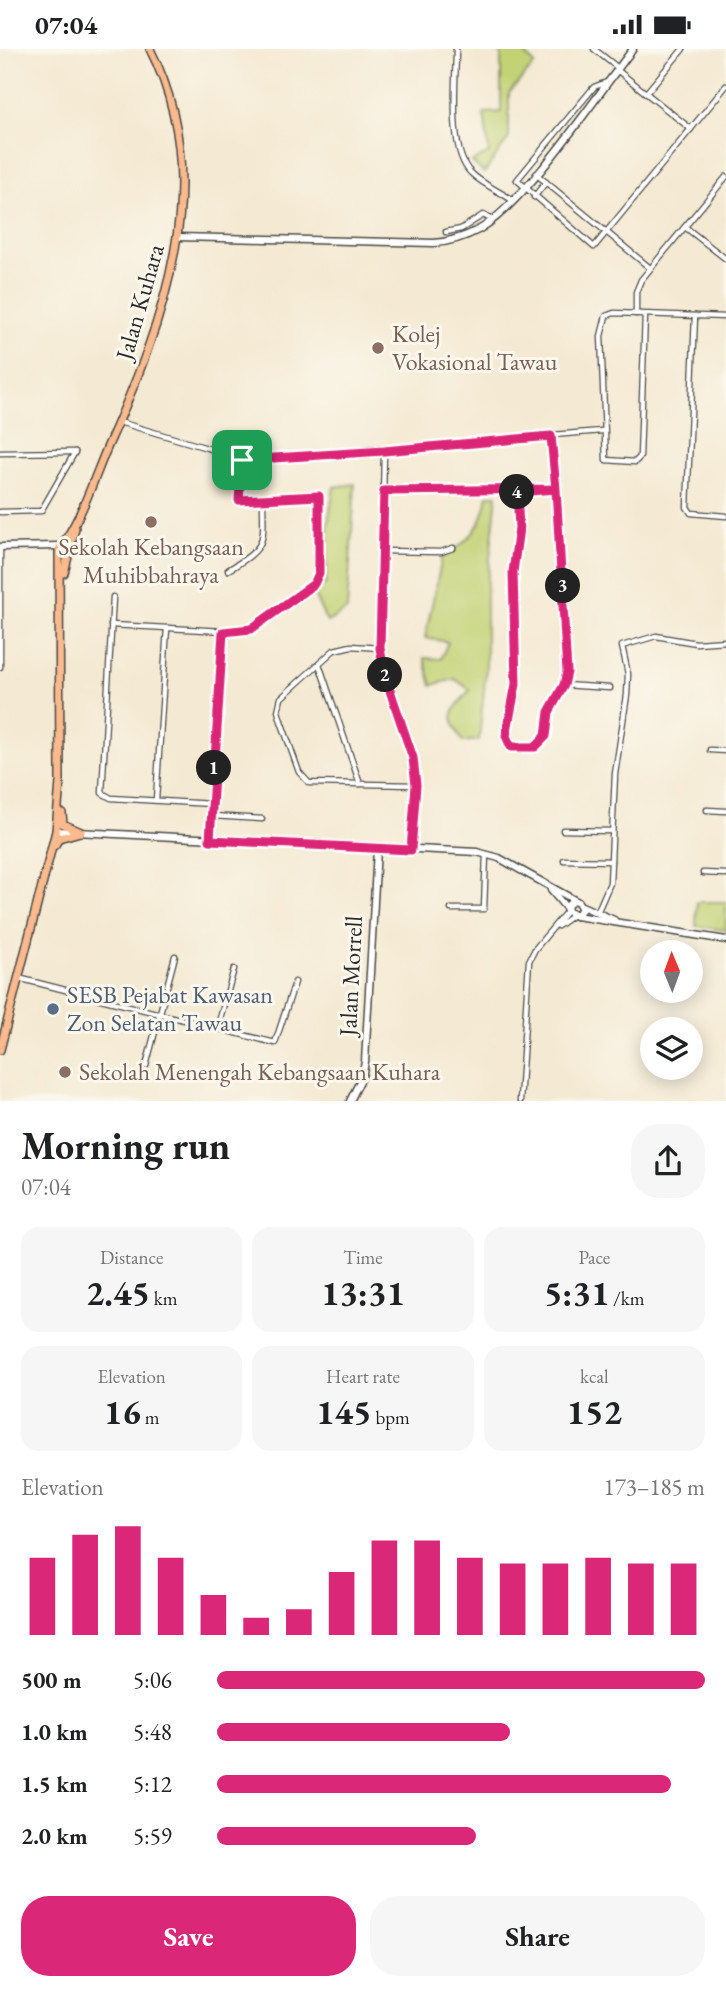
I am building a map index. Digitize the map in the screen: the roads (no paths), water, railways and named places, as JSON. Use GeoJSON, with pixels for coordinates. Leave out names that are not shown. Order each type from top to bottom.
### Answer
{"type":"FeatureCollection","features":[{"type":"Feature","properties":{"kind":"main road","name":"Jalan Kuhara"},"geometry":{"type":"LineString","coordinates":[[78,516],[160,320],[178,237],[182,179],[177,128],[165,81],[150,49]]}},
{"type":"Feature","properties":{"kind":"main road"},"geometry":{"type":"LineString","coordinates":[[62,551],[71,547],[78,516]]}},
{"type":"Feature","properties":{"kind":"main road"},"geometry":{"type":"LineString","coordinates":[[0,1050],[56,831],[60,782],[62,551],[78,516]]}},
{"type":"Feature","properties":{"kind":"main road"},"geometry":{"type":"LineString","coordinates":[[60,782],[63,787],[62,822],[81,832]]}},
{"type":"Feature","properties":{"kind":"main road"},"geometry":{"type":"LineString","coordinates":[[51,853],[60,838],[81,832]]}},
{"type":"Feature","properties":{"kind":"street"},"geometry":{"type":"LineString","coordinates":[[456,49],[457,141],[461,159],[480,180],[512,200]]}},
{"type":"Feature","properties":{"kind":"street"},"geometry":{"type":"LineString","coordinates":[[594,49],[691,129]]}},
{"type":"Feature","properties":{"kind":"street"},"geometry":{"type":"LineString","coordinates":[[178,237],[434,243],[465,236],[491,219],[523,188],[633,49]]}},
{"type":"Feature","properties":{"kind":"street"},"geometry":{"type":"LineString","coordinates":[[646,93],[682,49]]}},
{"type":"Feature","properties":{"kind":"street"},"geometry":{"type":"LineString","coordinates":[[607,82],[594,87],[518,177],[517,183],[592,246],[599,245],[726,86]]}},
{"type":"Feature","properties":{"kind":"street"},"geometry":{"type":"LineString","coordinates":[[536,173],[650,268]]}},
{"type":"Feature","properties":{"kind":"street"},"geometry":{"type":"LineString","coordinates":[[636,314],[637,287],[726,177]]}},
{"type":"Feature","properties":{"kind":"street"},"geometry":{"type":"LineString","coordinates":[[534,197],[546,182]]}},
{"type":"Feature","properties":{"kind":"street"},"geometry":{"type":"LineString","coordinates":[[719,185],[726,191]]}},
{"type":"Feature","properties":{"kind":"street"},"geometry":{"type":"LineString","coordinates":[[446,232],[461,229],[483,215],[491,219]]}},
{"type":"Feature","properties":{"kind":"street"},"geometry":{"type":"LineString","coordinates":[[685,227],[726,259]]}},
{"type":"Feature","properties":{"kind":"street"},"geometry":{"type":"LineString","coordinates":[[645,315],[638,461],[606,460],[602,431],[603,320],[614,313],[726,317]]}},
{"type":"Feature","properties":{"kind":"street"},"geometry":{"type":"LineString","coordinates":[[695,316],[687,507],[691,513],[726,516]]}},
{"type":"Feature","properties":{"kind":"street"},"geometry":{"type":"LineString","coordinates":[[119,422],[242,460],[384,451],[602,431]]}},
{"type":"Feature","properties":{"kind":"street"},"geometry":{"type":"LineString","coordinates":[[517,492],[519,528],[513,572],[516,684],[506,736],[511,747],[529,748],[544,740],[551,705],[564,685],[568,661],[551,436]]}},
{"type":"Feature","properties":{"kind":"street"},"geometry":{"type":"LineString","coordinates":[[384,451],[380,648],[385,676],[413,758],[416,785],[411,850]]}},
{"type":"Feature","properties":{"kind":"street"},"geometry":{"type":"LineString","coordinates":[[0,453],[75,452],[41,510],[0,512]]}},
{"type":"Feature","properties":{"kind":"street"},"geometry":{"type":"LineString","coordinates":[[111,625],[223,632],[251,629],[309,589],[318,578],[319,496],[239,500],[242,460]]}},
{"type":"Feature","properties":{"kind":"street"},"geometry":{"type":"LineString","coordinates":[[384,491],[517,492],[556,489]]}},
{"type":"Feature","properties":{"kind":"street"},"geometry":{"type":"LineString","coordinates":[[228,570],[254,554],[262,544],[263,498]]}},
{"type":"Feature","properties":{"kind":"street"},"geometry":{"type":"LineString","coordinates":[[0,667],[0,547],[38,547],[62,551]]}},
{"type":"Feature","properties":{"kind":"street"},"geometry":{"type":"LineString","coordinates":[[383,551],[441,551],[453,548]]}},
{"type":"Feature","properties":{"kind":"street"},"geometry":{"type":"LineString","coordinates":[[113,597],[102,793],[105,797],[212,804]]}},
{"type":"Feature","properties":{"kind":"street"},"geometry":{"type":"LineString","coordinates":[[156,800],[167,628]]}},
{"type":"Feature","properties":{"kind":"street"},"geometry":{"type":"LineString","coordinates":[[210,840],[223,632]]}},
{"type":"Feature","properties":{"kind":"street"},"geometry":{"type":"LineString","coordinates":[[597,913],[608,892],[615,774],[627,695],[628,674],[622,646],[656,636],[696,643],[726,641]]}},
{"type":"Feature","properties":{"kind":"street"},"geometry":{"type":"LineString","coordinates":[[380,648],[339,648],[281,698],[278,711],[299,772],[309,783],[416,785]]}},
{"type":"Feature","properties":{"kind":"street"},"geometry":{"type":"LineString","coordinates":[[318,664],[360,784]]}},
{"type":"Feature","properties":{"kind":"street"},"geometry":{"type":"LineString","coordinates":[[564,685],[610,688]]}},
{"type":"Feature","properties":{"kind":"street"},"geometry":{"type":"LineString","coordinates":[[710,750],[726,751]]}},
{"type":"Feature","properties":{"kind":"street"},"geometry":{"type":"LineString","coordinates":[[707,810],[726,811]]}},
{"type":"Feature","properties":{"kind":"street"},"geometry":{"type":"LineString","coordinates":[[212,816],[262,819]]}},
{"type":"Feature","properties":{"kind":"street"},"geometry":{"type":"LineString","coordinates":[[563,830],[611,831]]}},
{"type":"Feature","properties":{"kind":"street"},"geometry":{"type":"LineString","coordinates":[[56,831],[486,853],[509,863],[582,906],[625,925]]}},
{"type":"Feature","properties":{"kind":"street","name":"Jalan Morrell"},"geometry":{"type":"LineString","coordinates":[[350,1101],[362,1077],[365,1062],[377,849]]}},
{"type":"Feature","properties":{"kind":"street"},"geometry":{"type":"LineString","coordinates":[[451,909],[484,909],[486,853]]}},
{"type":"Feature","properties":{"kind":"street"},"geometry":{"type":"LineString","coordinates":[[564,860],[611,861]]}},
{"type":"Feature","properties":{"kind":"street"},"geometry":{"type":"LineString","coordinates":[[703,873],[726,874]]}},
{"type":"Feature","properties":{"kind":"street"},"geometry":{"type":"LineString","coordinates":[[550,888],[571,913],[625,925],[726,940]]}},
{"type":"Feature","properties":{"kind":"street"},"geometry":{"type":"LineString","coordinates":[[520,1101],[529,961],[535,949],[571,913],[573,901]]}},
{"type":"Feature","properties":{"kind":"street"},"geometry":{"type":"LineString","coordinates":[[571,913],[582,912],[582,906]]}},
{"type":"Feature","properties":{"kind":"street"},"geometry":{"type":"LineString","coordinates":[[146,1066],[175,956]]}},
{"type":"Feature","properties":{"kind":"street"},"geometry":{"type":"LineString","coordinates":[[218,1029],[234,969]]}},
{"type":"Feature","properties":{"kind":"street"},"geometry":{"type":"LineString","coordinates":[[19,978],[275,1043],[295,982]]}},
{"type":"Feature","properties":{"kind":"place","name":"Kolej Vokasional Tawau"},"geometry":{"type":"Point","coordinates":[378,348]}},
{"type":"Feature","properties":{"kind":"place","name":"Sekolah Kebangsaan Muhibbahraya"},"geometry":{"type":"Point","coordinates":[151,522]}},
{"type":"Feature","properties":{"kind":"place","name":"SESB Pejabat Kawasan Zon Selatan Tawau"},"geometry":{"type":"Point","coordinates":[53,1009]}},
{"type":"Feature","properties":{"kind":"place","name":"Sekolah Menengah Kebangsaan Kuhara"},"geometry":{"type":"Point","coordinates":[65,1072]}}]}
